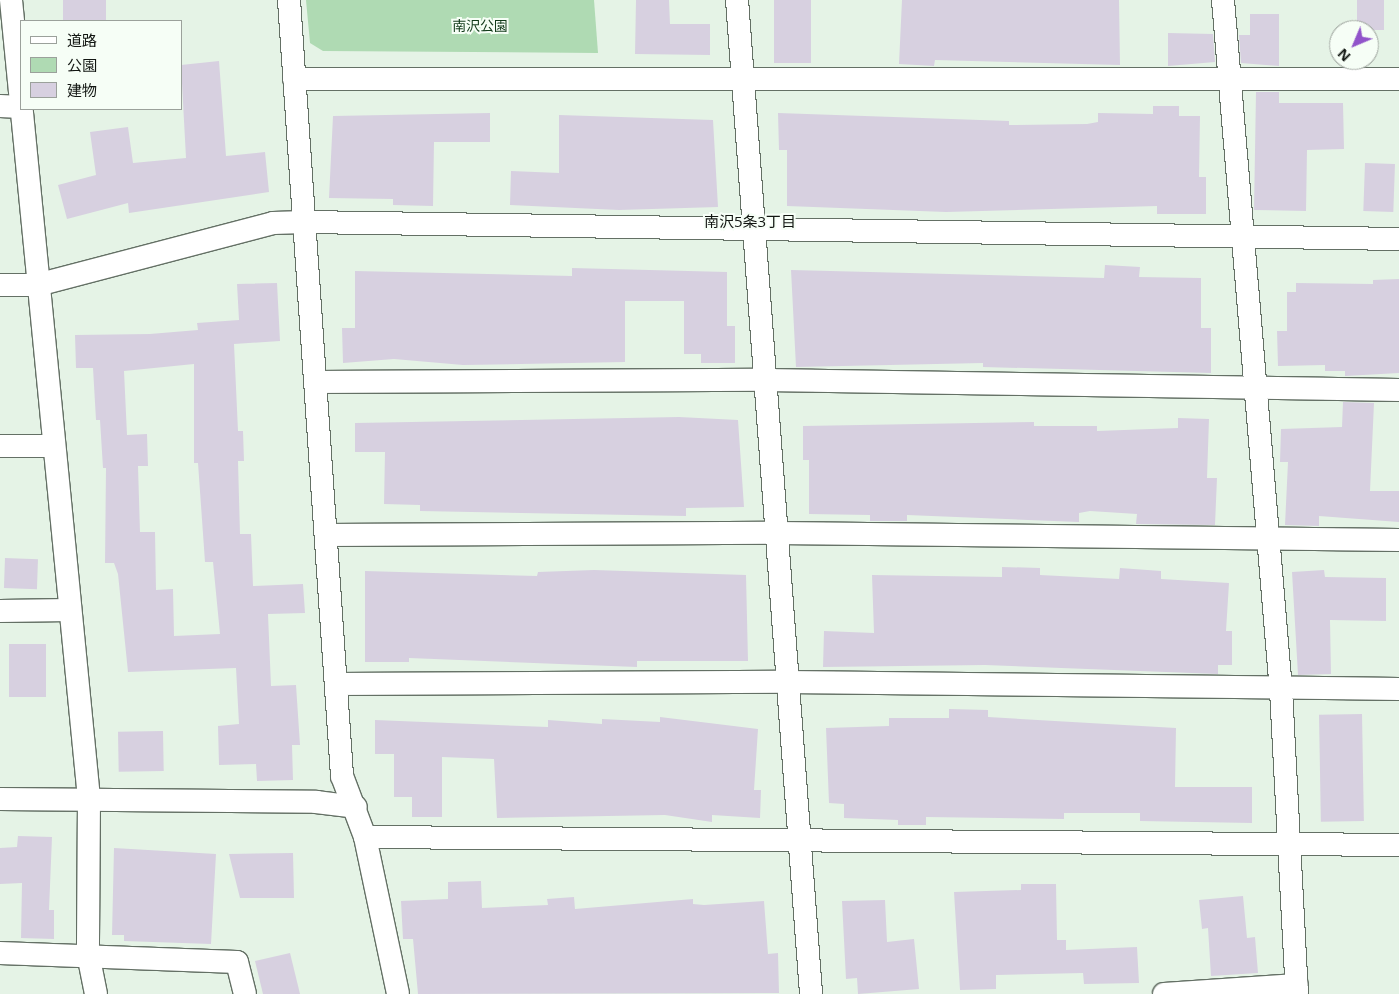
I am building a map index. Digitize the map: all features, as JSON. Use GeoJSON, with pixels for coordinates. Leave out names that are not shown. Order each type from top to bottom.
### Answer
{"type":"FeatureCollection","features":[{"type":"Feature","properties":{"kind":"street"},"geometry":{"type":"LineString","coordinates":[[11,0],[20,96]]}},
{"type":"Feature","properties":{"kind":"street"},"geometry":{"type":"LineString","coordinates":[[289,0],[342,776],[356,807],[365,837],[398,994]]}},
{"type":"Feature","properties":{"kind":"street"},"geometry":{"type":"LineString","coordinates":[[736,0],[755,227],[797,839],[811,994]]}},
{"type":"Feature","properties":{"kind":"street"},"geometry":{"type":"LineString","coordinates":[[1164,994],[1297,990],[1291,847],[1281,690],[1265,541],[1257,390],[1242,239],[1223,0]]}},
{"type":"Feature","properties":{"kind":"street"},"geometry":{"type":"LineString","coordinates":[[294,79],[1230,82],[1399,79]]}},
{"type":"Feature","properties":{"kind":"street"},"geometry":{"type":"LineString","coordinates":[[0,106],[20,107]]}},
{"type":"Feature","properties":{"kind":"street"},"geometry":{"type":"LineString","coordinates":[[21,110],[36,285],[89,799],[88,954],[96,994]]}},
{"type":"Feature","properties":{"kind":"street"},"geometry":{"type":"LineString","coordinates":[[0,285],[36,285],[273,223],[755,227],[1242,239],[1399,239]]}},
{"type":"Feature","properties":{"kind":"street"},"geometry":{"type":"LineString","coordinates":[[315,382],[765,380],[1257,390],[1399,390]]}},
{"type":"Feature","properties":{"kind":"street"},"geometry":{"type":"LineString","coordinates":[[0,446],[53,446]]}},
{"type":"Feature","properties":{"kind":"street"},"geometry":{"type":"LineString","coordinates":[[326,534],[776,532],[1265,541],[1399,540]]}},
{"type":"Feature","properties":{"kind":"street"},"geometry":{"type":"LineString","coordinates":[[0,610],[70,610]]}},
{"type":"Feature","properties":{"kind":"street"},"geometry":{"type":"LineString","coordinates":[[336,684],[786,682],[1281,690],[1399,689]]}},
{"type":"Feature","properties":{"kind":"street"},"geometry":{"type":"LineString","coordinates":[[0,799],[316,802],[356,807]]}},
{"type":"Feature","properties":{"kind":"street"},"geometry":{"type":"LineString","coordinates":[[365,837],[797,839],[1291,847],[1399,845]]}},
{"type":"Feature","properties":{"kind":"street"},"geometry":{"type":"LineString","coordinates":[[0,953],[88,954],[237,962],[245,994]]}},
{"type":"Feature","properties":{"kind":"green space","name":"南沢公園"},"geometry":{"type":"Polygon","coordinates":[[[306,0],[594,0],[598,53],[323,51],[310,43],[306,0]]]}},
{"type":"Feature","properties":{"kind":"building"},"geometry":{"type":"Polygon","coordinates":[[[63,0],[106,0],[106,20],[63,20],[63,0]]]}},
{"type":"Feature","properties":{"kind":"building"},"geometry":{"type":"Polygon","coordinates":[[[636,0],[669,0],[670,24],[710,24],[710,55],[635,54],[636,0]]]}},
{"type":"Feature","properties":{"kind":"building"},"geometry":{"type":"Polygon","coordinates":[[[774,0],[811,0],[811,63],[774,63],[774,0]]]}},
{"type":"Feature","properties":{"kind":"building"},"geometry":{"type":"Polygon","coordinates":[[[902,0],[1119,0],[1120,65],[935,60],[934,66],[899,64],[902,0]]]}},
{"type":"Feature","properties":{"kind":"building"},"geometry":{"type":"Polygon","coordinates":[[[1357,0],[1384,0],[1384,30],[1379,30],[1379,20],[1357,20],[1357,0]]]}},
{"type":"Feature","properties":{"kind":"building"},"geometry":{"type":"Polygon","coordinates":[[[1250,14],[1279,14],[1279,66],[1241,63],[1239,35],[1250,35],[1250,14]]]}},
{"type":"Feature","properties":{"kind":"building"},"geometry":{"type":"Polygon","coordinates":[[[1168,33],[1213,34],[1215,62],[1168,66],[1168,33]]]}},
{"type":"Feature","properties":{"kind":"building"},"geometry":{"type":"Polygon","coordinates":[[[219,61],[226,156],[265,152],[269,192],[129,213],[128,203],[67,219],[58,185],[96,175],[90,132],[128,127],[133,163],[186,158],[182,65],[219,61]]]}},
{"type":"Feature","properties":{"kind":"building"},"geometry":{"type":"Polygon","coordinates":[[[1256,92],[1279,92],[1279,103],[1343,103],[1344,149],[1307,150],[1306,211],[1254,210],[1256,92]]]}},
{"type":"Feature","properties":{"kind":"building"},"geometry":{"type":"Polygon","coordinates":[[[1153,106],[1179,106],[1179,116],[1200,116],[1199,177],[1206,177],[1206,214],[1157,214],[1157,206],[946,212],[787,206],[787,150],[779,150],[778,113],[1009,121],[1009,125],[1087,124],[1098,122],[1098,113],[1153,114],[1153,106]]]}},
{"type":"Feature","properties":{"kind":"building"},"geometry":{"type":"Polygon","coordinates":[[[490,113],[490,142],[434,142],[433,206],[393,205],[393,199],[329,198],[333,116],[490,113]]]}},
{"type":"Feature","properties":{"kind":"building"},"geometry":{"type":"Polygon","coordinates":[[[559,115],[713,120],[718,207],[619,210],[510,205],[511,171],[559,173],[559,115]]]}},
{"type":"Feature","properties":{"kind":"building"},"geometry":{"type":"Polygon","coordinates":[[[1365,163],[1395,164],[1393,212],[1363,211],[1365,163]]]}},
{"type":"Feature","properties":{"kind":"building"},"geometry":{"type":"Polygon","coordinates":[[[1105,265],[1140,267],[1139,277],[1201,278],[1201,328],[1211,328],[1211,373],[983,367],[983,363],[796,367],[791,270],[1104,278],[1105,265]]]}},
{"type":"Feature","properties":{"kind":"building"},"geometry":{"type":"Polygon","coordinates":[[[572,268],[727,272],[727,326],[735,326],[735,363],[701,363],[701,354],[684,354],[684,301],[625,301],[625,362],[463,365],[394,359],[343,363],[342,328],[355,328],[355,271],[572,276],[572,268]]]}},
{"type":"Feature","properties":{"kind":"building"},"geometry":{"type":"Polygon","coordinates":[[[1399,279],[1399,373],[1345,376],[1345,371],[1325,371],[1325,365],[1278,366],[1277,331],[1287,331],[1287,292],[1296,292],[1296,283],[1373,284],[1373,280],[1399,279]]]}},
{"type":"Feature","properties":{"kind":"building"},"geometry":{"type":"Polygon","coordinates":[[[277,283],[280,341],[234,344],[238,431],[243,431],[244,461],[238,461],[240,534],[251,534],[253,586],[303,584],[305,613],[268,614],[271,686],[296,685],[300,745],[292,745],[293,780],[257,781],[256,764],[219,765],[218,726],[239,724],[236,668],[128,672],[118,574],[114,563],[105,563],[106,468],[103,468],[100,420],[96,420],[93,368],[76,368],[75,335],[150,334],[198,330],[197,323],[239,320],[237,284],[277,283]],[[194,364],[124,371],[127,435],[147,434],[148,466],[138,466],[140,532],[155,532],[156,590],[173,589],[174,636],[220,634],[213,562],[205,562],[198,463],[194,463],[194,364]]]}},
{"type":"Feature","properties":{"kind":"building"},"geometry":{"type":"Polygon","coordinates":[[[1343,402],[1374,403],[1370,491],[1399,491],[1399,522],[1319,516],[1319,526],[1285,525],[1288,462],[1280,462],[1281,429],[1342,427],[1343,402]]]}},
{"type":"Feature","properties":{"kind":"building"},"geometry":{"type":"Polygon","coordinates":[[[679,417],[738,420],[744,507],[686,508],[686,516],[420,511],[420,505],[384,504],[385,452],[355,452],[355,423],[679,417]]]}},
{"type":"Feature","properties":{"kind":"building"},"geometry":{"type":"Polygon","coordinates":[[[1178,418],[1209,419],[1207,478],[1217,478],[1215,525],[1136,524],[1137,514],[1090,511],[1079,513],[1079,522],[907,515],[907,521],[870,521],[870,515],[809,514],[809,460],[803,460],[803,426],[1034,422],[1034,426],[1097,426],[1097,431],[1178,428],[1178,418]]]}},
{"type":"Feature","properties":{"kind":"building"},"geometry":{"type":"Polygon","coordinates":[[[5,558],[38,559],[37,589],[4,588],[5,558]]]}},
{"type":"Feature","properties":{"kind":"building"},"geometry":{"type":"Polygon","coordinates":[[[1002,567],[1040,568],[1040,575],[1119,579],[1120,568],[1161,571],[1161,579],[1229,583],[1226,631],[1232,631],[1232,665],[1218,665],[1218,674],[985,665],[823,667],[824,631],[874,633],[872,575],[1002,577],[1002,567]]]}},
{"type":"Feature","properties":{"kind":"building"},"geometry":{"type":"Polygon","coordinates":[[[594,570],[746,575],[748,661],[637,661],[637,667],[409,658],[409,662],[365,662],[365,571],[537,576],[538,572],[594,570]]]}},
{"type":"Feature","properties":{"kind":"building"},"geometry":{"type":"Polygon","coordinates":[[[1324,570],[1325,577],[1386,578],[1386,621],[1330,620],[1331,674],[1298,675],[1292,572],[1324,570]]]}},
{"type":"Feature","properties":{"kind":"building"},"geometry":{"type":"Polygon","coordinates":[[[9,644],[46,644],[46,697],[9,697],[9,644]]]}},
{"type":"Feature","properties":{"kind":"building"},"geometry":{"type":"Polygon","coordinates":[[[949,709],[988,710],[988,717],[1176,728],[1175,787],[1252,787],[1252,823],[1140,821],[1140,813],[1064,813],[1064,819],[926,817],[926,825],[898,825],[898,820],[844,818],[844,804],[829,803],[826,728],[889,726],[889,718],[949,718],[949,709]]]}},
{"type":"Feature","properties":{"kind":"building"},"geometry":{"type":"Polygon","coordinates":[[[1362,714],[1364,821],[1321,822],[1319,715],[1362,714]]]}},
{"type":"Feature","properties":{"kind":"building"},"geometry":{"type":"Polygon","coordinates":[[[660,717],[758,729],[754,790],[761,790],[760,818],[712,815],[712,822],[665,815],[497,818],[494,759],[442,757],[442,817],[412,817],[412,797],[394,797],[394,754],[375,754],[375,720],[548,727],[548,720],[602,724],[602,719],[660,722],[660,717]]]}},
{"type":"Feature","properties":{"kind":"building"},"geometry":{"type":"Polygon","coordinates":[[[163,731],[164,771],[119,772],[118,732],[163,731]]]}},
{"type":"Feature","properties":{"kind":"building"},"geometry":{"type":"Polygon","coordinates":[[[18,836],[52,837],[49,910],[54,910],[54,939],[21,938],[22,883],[0,884],[0,848],[17,847],[18,836]]]}},
{"type":"Feature","properties":{"kind":"building"},"geometry":{"type":"Polygon","coordinates":[[[114,848],[216,854],[211,944],[124,941],[124,935],[112,935],[114,848]]]}},
{"type":"Feature","properties":{"kind":"building"},"geometry":{"type":"Polygon","coordinates":[[[293,853],[294,898],[240,898],[229,854],[293,853]]]}},
{"type":"Feature","properties":{"kind":"building"},"geometry":{"type":"Polygon","coordinates":[[[481,881],[482,908],[548,905],[547,899],[574,897],[575,909],[693,899],[693,904],[704,905],[764,901],[768,954],[778,953],[779,993],[418,994],[413,939],[403,939],[401,901],[448,899],[448,882],[481,881]]]}},
{"type":"Feature","properties":{"kind":"building"},"geometry":{"type":"Polygon","coordinates":[[[1021,884],[1056,884],[1057,940],[1066,940],[1066,950],[1137,947],[1139,983],[1084,984],[1083,973],[996,975],[996,989],[960,990],[954,892],[1021,890],[1021,884]]]}},
{"type":"Feature","properties":{"kind":"building"},"geometry":{"type":"Polygon","coordinates":[[[1243,896],[1247,938],[1255,937],[1258,973],[1211,976],[1208,928],[1202,929],[1199,900],[1243,896]]]}},
{"type":"Feature","properties":{"kind":"building"},"geometry":{"type":"Polygon","coordinates":[[[885,900],[887,942],[914,939],[919,989],[858,994],[857,978],[846,979],[842,901],[885,900]]]}},
{"type":"Feature","properties":{"kind":"building"},"geometry":{"type":"Polygon","coordinates":[[[290,953],[300,994],[263,994],[255,961],[290,953]]]}},
{"type":"Feature","properties":{"kind":"district","name":"南沢5条3丁目"},"geometry":{"type":"Point","coordinates":[750,222]}}]}
